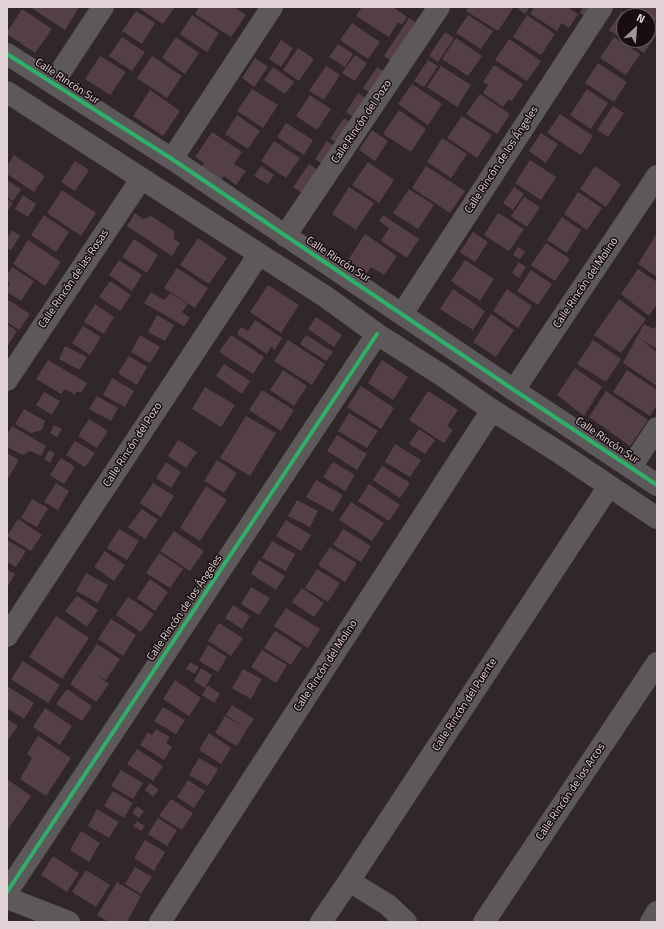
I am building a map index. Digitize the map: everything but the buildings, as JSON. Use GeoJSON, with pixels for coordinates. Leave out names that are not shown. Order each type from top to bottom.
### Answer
{"type":"FeatureCollection","features":[{"type":"Feature","properties":{"kind":"street"},"geometry":{"type":"LineString","coordinates":[[53,83],[103,7]]}},
{"type":"Feature","properties":{"kind":"street"},"geometry":{"type":"LineString","coordinates":[[172,159],[272,7]]}},
{"type":"Feature","properties":{"kind":"street","name":"Calle Rincón del Pozo"},"geometry":{"type":"LineString","coordinates":[[286,236],[438,7]]}},
{"type":"Feature","properties":{"kind":"street","name":"Calle Rincón de los Ángeles"},"geometry":{"type":"LineString","coordinates":[[402,314],[602,7]]}},
{"type":"Feature","properties":{"kind":"street","name":"Calle Rincón Sur"},"geometry":{"type":"LineString","coordinates":[[10,63],[53,83],[172,159],[657,485]]}},
{"type":"Feature","properties":{"kind":"street"},"geometry":{"type":"LineString","coordinates":[[7,92],[326,297],[377,334],[657,518]]}},
{"type":"Feature","properties":{"kind":"street"},"geometry":{"type":"LineString","coordinates":[[87,143],[104,116]]}},
{"type":"Feature","properties":{"kind":"street","name":"Calle Rincón del Molino"},"geometry":{"type":"LineString","coordinates":[[514,390],[657,176]]}},
{"type":"Feature","properties":{"kind":"street","name":"Calle Rincón de las Rosas"},"geometry":{"type":"LineString","coordinates":[[7,380],[141,179]]}},
{"type":"Feature","properties":{"kind":"street"},"geometry":{"type":"LineString","coordinates":[[211,224],[229,198]]}},
{"type":"Feature","properties":{"kind":"street","name":"Calle Rincón del Pozo"},"geometry":{"type":"LineString","coordinates":[[7,636],[259,254]]}},
{"type":"Feature","properties":{"kind":"street"},"geometry":{"type":"LineString","coordinates":[[326,297],[342,273]]}},
{"type":"Feature","properties":{"kind":"street","name":"Calle Rincón de los Ángeles"},"geometry":{"type":"LineString","coordinates":[[7,892],[377,334]]}},
{"type":"Feature","properties":{"kind":"street"},"geometry":{"type":"LineString","coordinates":[[443,376],[459,353]]}},
{"type":"Feature","properties":{"kind":"street","name":"Calle Rincón del Molino"},"geometry":{"type":"LineString","coordinates":[[160,922],[492,410]]}},
{"type":"Feature","properties":{"kind":"street"},"geometry":{"type":"LineString","coordinates":[[631,467],[657,428]]}},
{"type":"Feature","properties":{"kind":"street"},"geometry":{"type":"LineString","coordinates":[[560,453],[575,430]]}},
{"type":"Feature","properties":{"kind":"street","name":"Calle Rincón del Puente"},"geometry":{"type":"LineString","coordinates":[[321,922],[609,486]]}},
{"type":"Feature","properties":{"kind":"street","name":"Calle Rincón de los Arcos"},"geometry":{"type":"LineString","coordinates":[[484,922],[657,663]]}},
{"type":"Feature","properties":{"kind":"street"},"geometry":{"type":"LineString","coordinates":[[349,881],[388,905],[406,922]]}},
{"type":"Feature","properties":{"kind":"street"},"geometry":{"type":"LineString","coordinates":[[7,898],[69,922]]}},
{"type":"Feature","properties":{"kind":"street"},"geometry":{"type":"LineString","coordinates":[[650,922],[657,912]]}},
{"type":"Feature","properties":{"kind":"cycle path"},"geometry":{"type":"LineString","coordinates":[[7,54],[172,159],[657,485]]}},
{"type":"Feature","properties":{"kind":"cycle path"},"geometry":{"type":"LineString","coordinates":[[7,892],[377,334]]}}]}
